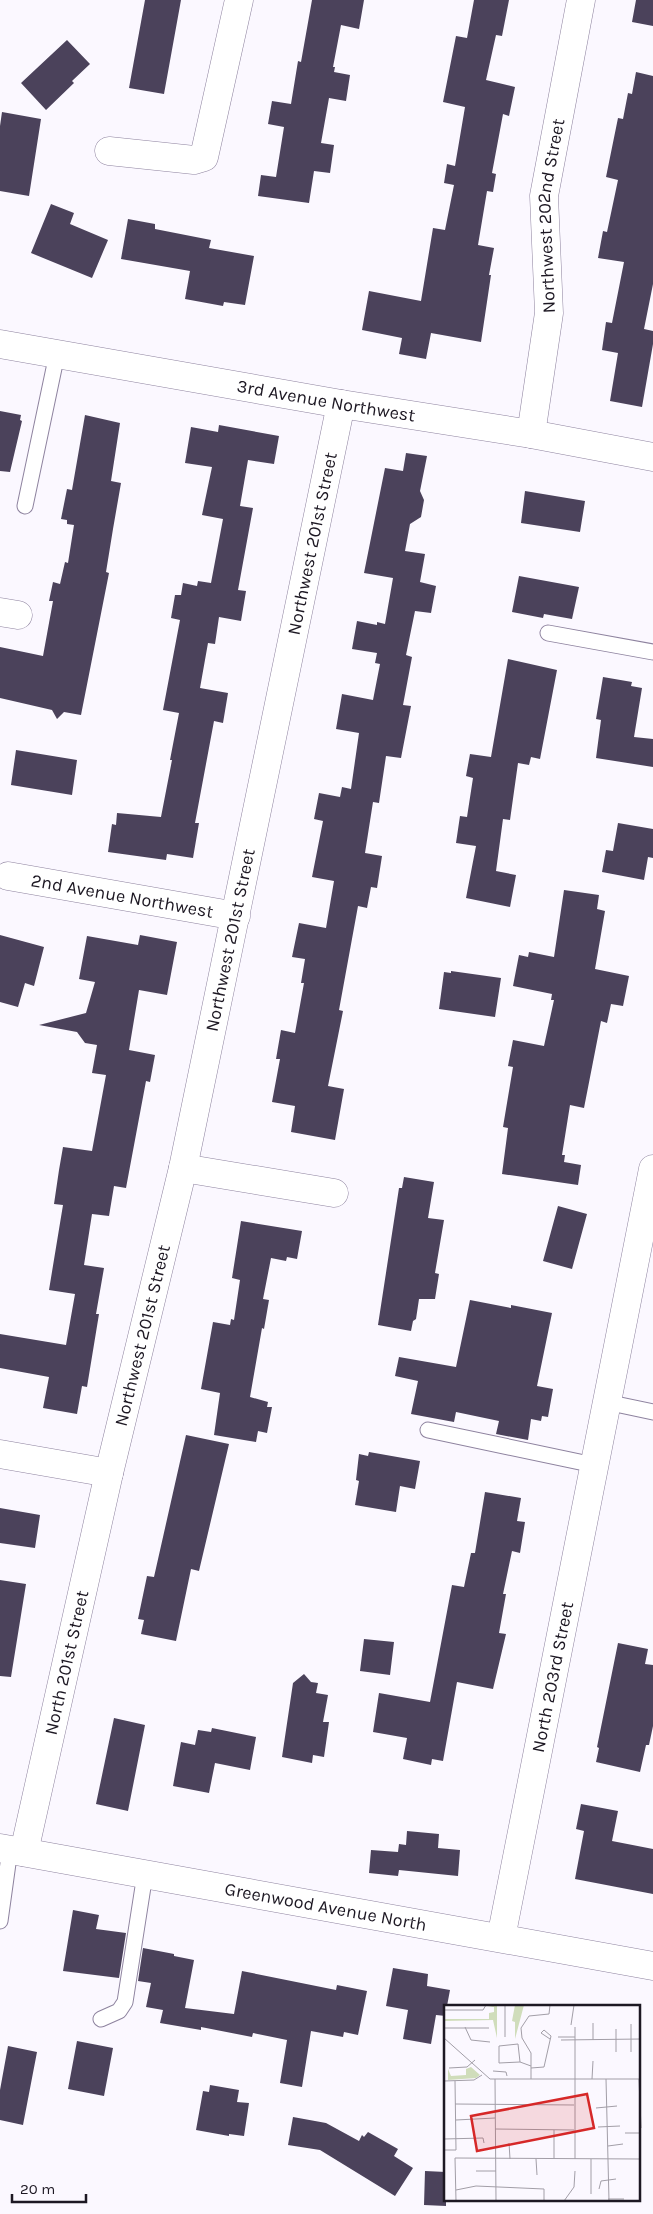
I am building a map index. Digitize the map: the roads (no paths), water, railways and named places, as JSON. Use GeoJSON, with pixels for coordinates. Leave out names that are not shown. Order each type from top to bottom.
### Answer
{"type":"FeatureCollection","features":[{"type":"Feature","properties":{"kind":"street"},"geometry":{"type":"LineString","coordinates":[[109,151],[194,160],[202,159],[206,153],[239,0]]}},
{"type":"Feature","properties":{"kind":"street","name":"Northwest 202nd Street"},"geometry":{"type":"LineString","coordinates":[[531,434],[549,313],[544,196],[581,0]]}},
{"type":"Feature","properties":{"kind":"street","name":"3rd Avenue Northwest"},"geometry":{"type":"LineString","coordinates":[[0,344],[341,404],[531,434],[653,457]]}},
{"type":"Feature","properties":{"kind":"street","name":"Northwest 201st Street"},"geometry":{"type":"LineString","coordinates":[[109,1473],[183,1168],[341,404]]}},
{"type":"Feature","properties":{"kind":"street","name":"2nd Avenue Northwest"},"geometry":{"type":"LineString","coordinates":[[8,876],[236,916]]}},
{"type":"Feature","properties":{"kind":"street"},"geometry":{"type":"LineString","coordinates":[[183,1168],[334,1193]]}},
{"type":"Feature","properties":{"kind":"street","name":"North 203rd Street"},"geometry":{"type":"LineString","coordinates":[[501,1938],[653,1169]]}},
{"type":"Feature","properties":{"kind":"street"},"geometry":{"type":"LineString","coordinates":[[0,1454],[109,1473]]}},
{"type":"Feature","properties":{"kind":"street","name":"North 201st Street"},"geometry":{"type":"LineString","coordinates":[[11,1850],[109,1473]]}},
{"type":"Feature","properties":{"kind":"street","name":"Greenwood Avenue North"},"geometry":{"type":"LineString","coordinates":[[11,1850],[653,1966]]}},
{"type":"Feature","properties":{"kind":"lane"},"geometry":{"type":"LineString","coordinates":[[25,506],[57,354]]}},
{"type":"Feature","properties":{"kind":"lane"},"geometry":{"type":"LineString","coordinates":[[548,633],[653,652]]}},
{"type":"Feature","properties":{"kind":"lane"},"geometry":{"type":"LineString","coordinates":[[605,1409],[653,1412]]}},
{"type":"Feature","properties":{"kind":"lane"},"geometry":{"type":"LineString","coordinates":[[428,1430],[594,1465]]}},
{"type":"Feature","properties":{"kind":"lane"},"geometry":{"type":"LineString","coordinates":[[0,1921],[11,1850]]}},
{"type":"Feature","properties":{"kind":"lane"},"geometry":{"type":"LineString","coordinates":[[101,2019],[119,2011],[125,2002],[145,1874]]}}]}
